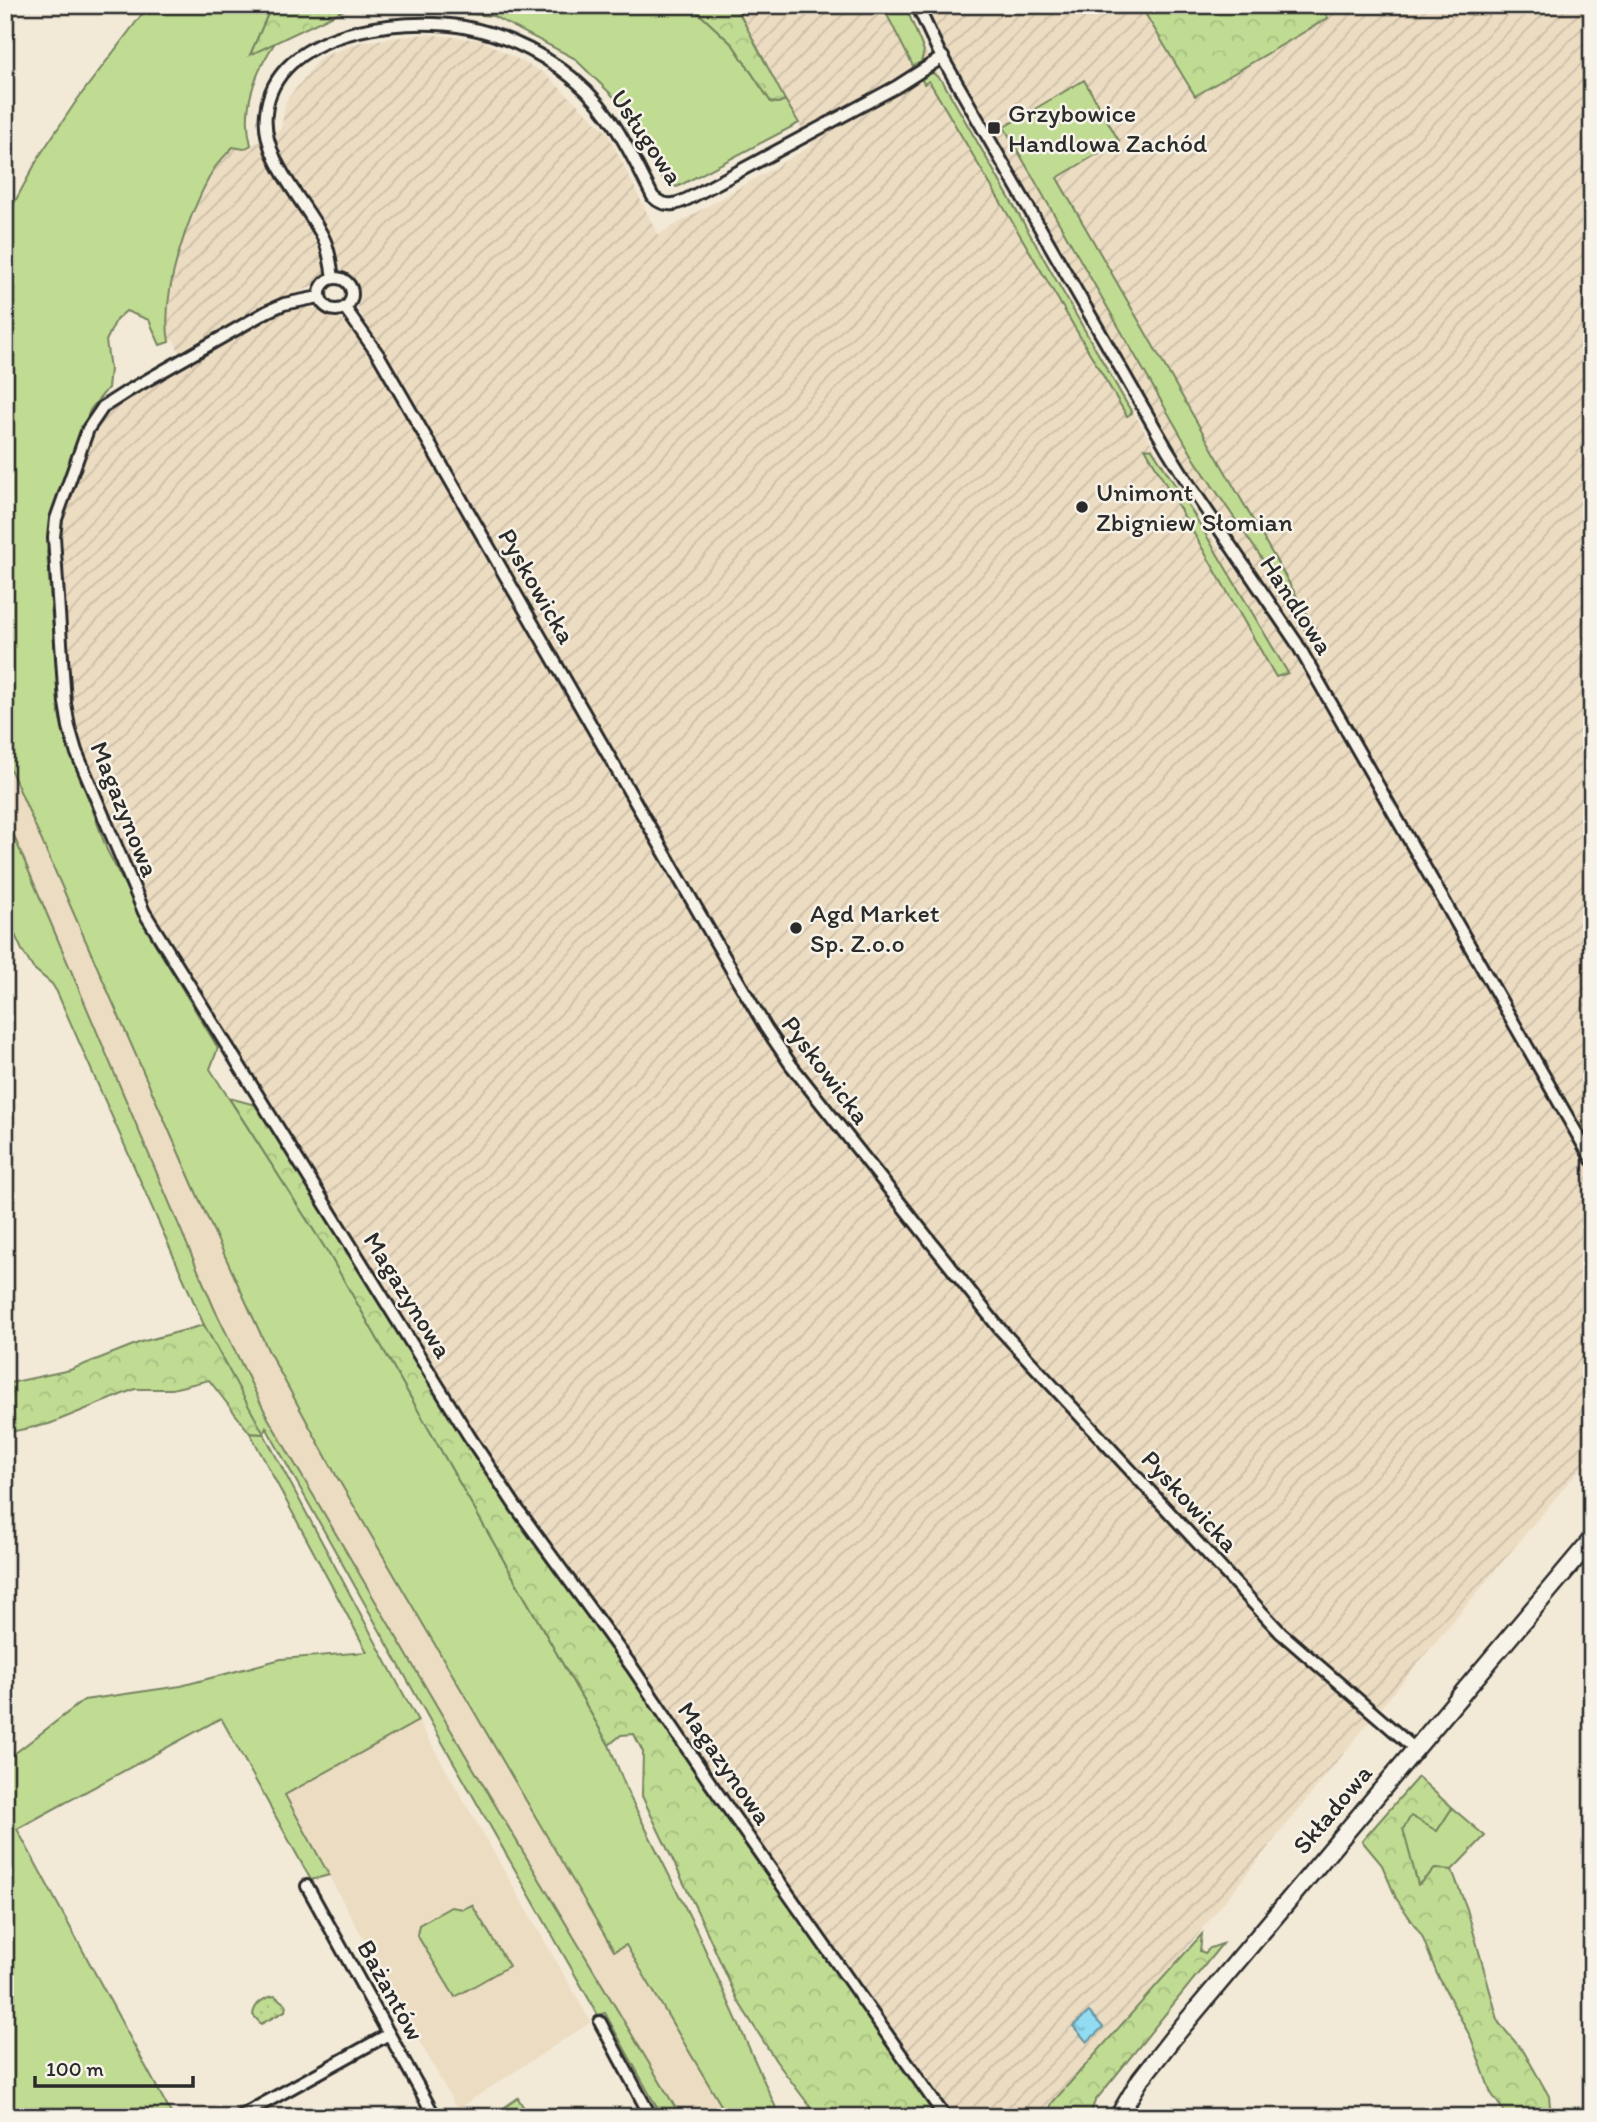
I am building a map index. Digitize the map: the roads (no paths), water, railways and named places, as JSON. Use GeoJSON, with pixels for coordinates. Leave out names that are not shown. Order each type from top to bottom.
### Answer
{"type":"FeatureCollection","features":[{"type":"Feature","properties":{"kind":"main road","name":"Składowa"},"geometry":{"type":"LineString","coordinates":[[1118,2117],[1140,2080],[1172,2039],[1592,1539]]}},
{"type":"Feature","properties":{"kind":"street","name":"Handlowa"},"geometry":{"type":"LineString","coordinates":[[917,5],[943,57],[1178,466],[1303,654],[1592,1160]]}},
{"type":"Feature","properties":{"kind":"street","name":"Usługowa"},"geometry":{"type":"LineString","coordinates":[[333,278],[325,242],[271,150],[265,122],[272,88],[285,68],[301,55],[336,39],[382,27],[431,23],[482,31],[528,49],[569,75],[600,104],[627,142],[653,197],[660,203],[671,205],[690,198],[895,87],[943,57]]}},
{"type":"Feature","properties":{"kind":"street"},"geometry":{"type":"LineString","coordinates":[[333,278],[341,279],[351,289],[350,302],[338,310],[329,309],[319,297],[323,284],[333,278]]}},
{"type":"Feature","properties":{"kind":"street","name":"Magazynowa"},"geometry":{"type":"LineString","coordinates":[[319,297],[284,304],[268,311],[103,407],[88,429],[56,519],[54,537],[65,703],[76,751],[144,912],[516,1507],[632,1667],[945,2117]]}},
{"type":"Feature","properties":{"kind":"street","name":"Pyskowicka"},"geometry":{"type":"LineString","coordinates":[[345,307],[379,356],[745,994],[791,1065],[999,1328],[1281,1633],[1415,1749]]}},
{"type":"Feature","properties":{"kind":"street","name":"Bażantów"},"geometry":{"type":"LineString","coordinates":[[307,1886],[435,2117]]}},
{"type":"Feature","properties":{"kind":"street"},"geometry":{"type":"LineString","coordinates":[[600,2022],[651,2117]]}},
{"type":"Feature","properties":{"kind":"street"},"geometry":{"type":"LineString","coordinates":[[239,2117],[389,2034]]}},
{"type":"Feature","properties":{"kind":"water"},"geometry":{"type":"Polygon","coordinates":[[[1089,2012],[1103,2027],[1087,2042],[1073,2026],[1089,2012]]]}},
{"type":"Feature","properties":{"kind":"place","name":"Grzybowice Handlowa Zachód"},"geometry":{"type":"Point","coordinates":[994,128]}},
{"type":"Feature","properties":{"kind":"place","name":"Unimont Zbigniew Słomian"},"geometry":{"type":"Point","coordinates":[1082,507]}},
{"type":"Feature","properties":{"kind":"place","name":"Agd Market Sp. Z.o.o"},"geometry":{"type":"Point","coordinates":[796,928]}}]}
